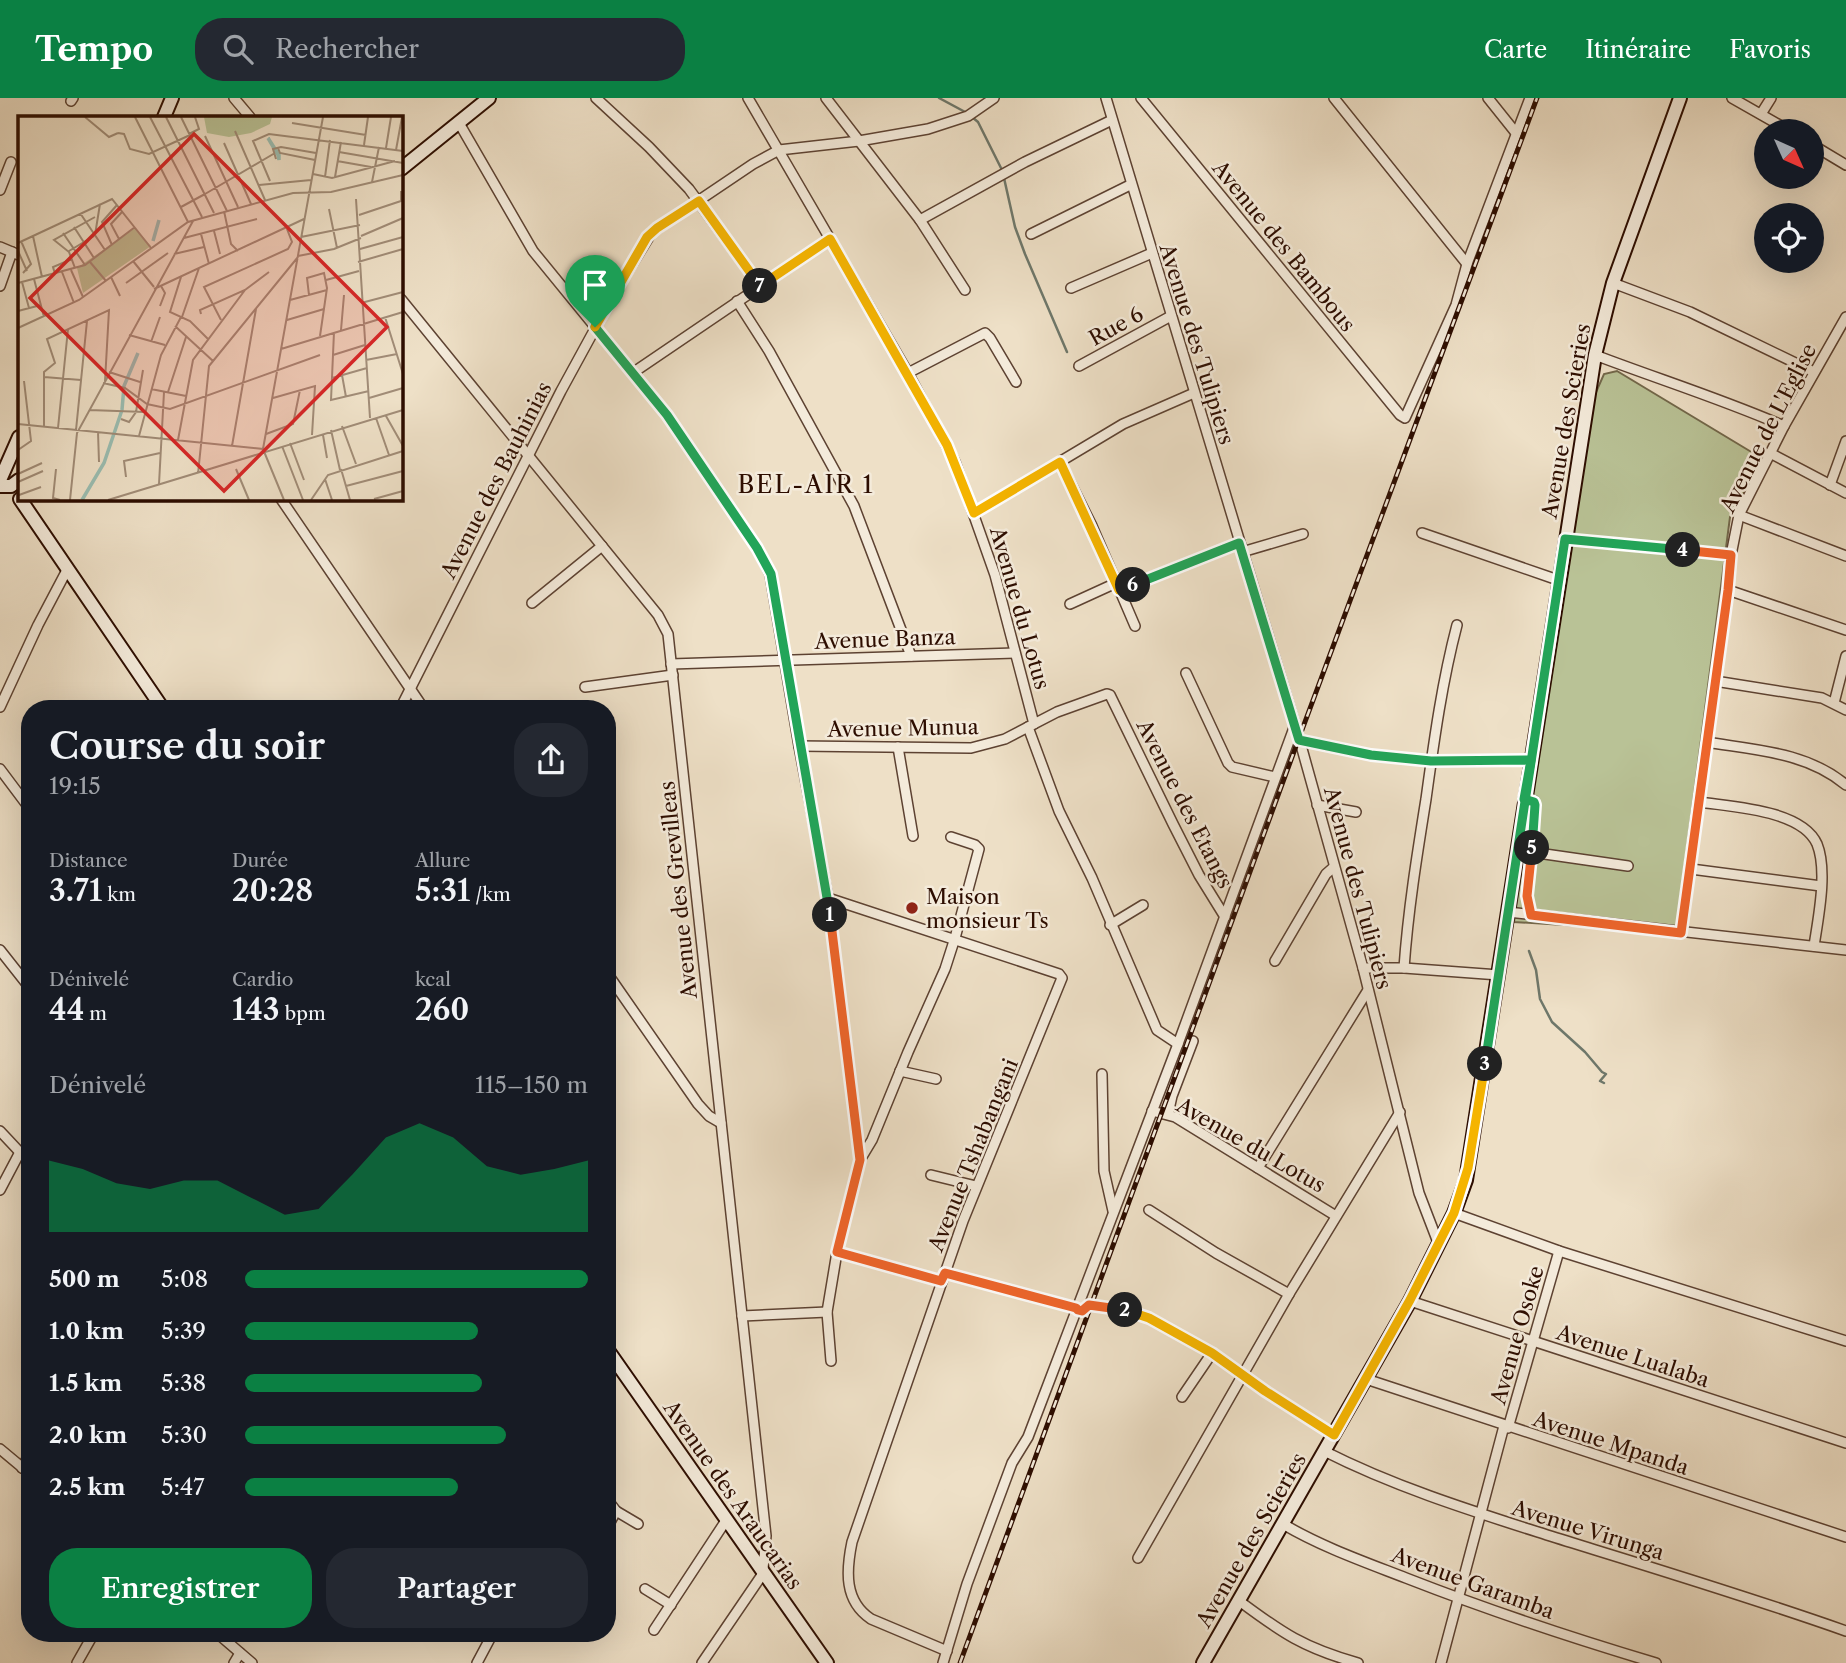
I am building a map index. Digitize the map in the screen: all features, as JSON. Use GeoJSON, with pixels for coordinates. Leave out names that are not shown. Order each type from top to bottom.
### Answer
{"type":"FeatureCollection","features":[{"type":"Feature","properties":{"kind":"street"},"geometry":{"type":"LineString","coordinates":[[164,116],[172,98]]}},
{"type":"Feature","properties":{"kind":"street"},"geometry":{"type":"LineString","coordinates":[[234,98],[249,116]]}},
{"type":"Feature","properties":{"kind":"street"},"geometry":{"type":"LineString","coordinates":[[402,168],[489,98]]}},
{"type":"Feature","properties":{"kind":"street"},"geometry":{"type":"LineString","coordinates":[[596,98],[668,167],[699,201],[760,286]]}},
{"type":"Feature","properties":{"kind":"street"},"geometry":{"type":"LineString","coordinates":[[826,98],[920,220],[965,290]]}},
{"type":"Feature","properties":{"kind":"street","name":"Avenue des Bauhinias"},"geometry":{"type":"LineString","coordinates":[[405,700],[595,327],[647,237],[779,150],[859,141],[928,129],[968,116],[994,98]]}},
{"type":"Feature","properties":{"kind":"street","name":"Avenue des Tulipiers"},"geometry":{"type":"LineString","coordinates":[[1106,98],[1130,185],[1295,725],[1363,968],[1419,1192],[1439,1245]]}},
{"type":"Feature","properties":{"kind":"street","name":"Avenue des Bambous"},"geometry":{"type":"LineString","coordinates":[[1141,98],[1405,418],[1456,305],[1468,264]]}},
{"type":"Feature","properties":{"kind":"street"},"geometry":{"type":"LineString","coordinates":[[1334,98],[1468,264]]}},
{"type":"Feature","properties":{"kind":"street"},"geometry":{"type":"LineString","coordinates":[[1488,98],[1516,134]]}},
{"type":"Feature","properties":{"kind":"street"},"geometry":{"type":"LineString","coordinates":[[1468,264],[1530,98]]}},
{"type":"Feature","properties":{"kind":"street","name":"Avenue des Scieries"},"geometry":{"type":"LineString","coordinates":[[1203,1663],[1366,1379],[1454,1213],[1471,1154],[1595,355],[1613,283],[1680,98]]}},
{"type":"Feature","properties":{"kind":"street"},"geometry":{"type":"LineString","coordinates":[[1732,98],[1770,119]]}},
{"type":"Feature","properties":{"kind":"street"},"geometry":{"type":"LineString","coordinates":[[1761,114],[1770,98]]}},
{"type":"Feature","properties":{"kind":"street","name":"Avenue du Lotus"},"geometry":{"type":"LineString","coordinates":[[752,100],[908,373],[951,454],[995,575],[1031,725],[1059,811],[1092,878],[1157,1030],[1178,1044],[1152,1111],[1168,1114],[1217,1141],[1336,1216]]}},
{"type":"Feature","properties":{"kind":"street"},"geometry":{"type":"LineString","coordinates":[[920,220],[1003,173],[1112,120]]}},
{"type":"Feature","properties":{"kind":"street"},"geometry":{"type":"LineString","coordinates":[[459,122],[523,236],[634,372],[698,459],[767,567],[773,585],[799,746],[828,898],[860,1160]]}},
{"type":"Feature","properties":{"kind":"street"},"geometry":{"type":"LineString","coordinates":[[1824,152],[1846,165]]}},
{"type":"Feature","properties":{"kind":"street"},"geometry":{"type":"LineString","coordinates":[[0,190],[11,162]]}},
{"type":"Feature","properties":{"kind":"street"},"geometry":{"type":"LineString","coordinates":[[1031,233],[1130,185]]}},
{"type":"Feature","properties":{"kind":"street"},"geometry":{"type":"LineString","coordinates":[[634,372],[830,239]]}},
{"type":"Feature","properties":{"kind":"street"},"geometry":{"type":"LineString","coordinates":[[0,247],[16,253],[0,286]]}},
{"type":"Feature","properties":{"kind":"street"},"geometry":{"type":"LineString","coordinates":[[1071,288],[1152,253]]}},
{"type":"Feature","properties":{"kind":"street"},"geometry":{"type":"LineString","coordinates":[[1613,283],[1690,312],[1814,372]]}},
{"type":"Feature","properties":{"kind":"street","name":"Avenue des Grevilleas"},"geometry":{"type":"LineString","coordinates":[[402,300],[663,621],[670,641],[766,1536],[764,1570]]}},
{"type":"Feature","properties":{"kind":"street"},"geometry":{"type":"LineString","coordinates":[[737,301],[769,352],[854,506],[911,656]]}},
{"type":"Feature","properties":{"kind":"street","name":"Rue 6"},"geometry":{"type":"LineString","coordinates":[[1079,366],[1171,316]]}},
{"type":"Feature","properties":{"kind":"street","name":"Avenue de L'Eglise"},"geometry":{"type":"LineString","coordinates":[[1681,933],[1731,555],[1740,514],[1784,426],[1814,372],[1843,328],[1846,317]]}},
{"type":"Feature","properties":{"kind":"street"},"geometry":{"type":"LineString","coordinates":[[908,373],[985,333],[1016,382]]}},
{"type":"Feature","properties":{"kind":"street"},"geometry":{"type":"LineString","coordinates":[[1595,355],[1674,386],[1734,404],[1784,426]]}},
{"type":"Feature","properties":{"kind":"street"},"geometry":{"type":"LineString","coordinates":[[974,513],[1129,421],[1195,394]]}},
{"type":"Feature","properties":{"kind":"street"},"geometry":{"type":"LineString","coordinates":[[1830,485],[1846,440]]}},
{"type":"Feature","properties":{"kind":"street"},"geometry":{"type":"LineString","coordinates":[[8,483],[18,441]]}},
{"type":"Feature","properties":{"kind":"street"},"geometry":{"type":"LineString","coordinates":[[1770,453],[1846,493]]}},
{"type":"Feature","properties":{"kind":"street"},"geometry":{"type":"LineString","coordinates":[[1060,462],[1135,626]]}},
{"type":"Feature","properties":{"kind":"street"},"geometry":{"type":"LineString","coordinates":[[21,500],[157,700]]}},
{"type":"Feature","properties":{"kind":"street"},"geometry":{"type":"LineString","coordinates":[[282,500],[418,700]]}},
{"type":"Feature","properties":{"kind":"street"},"geometry":{"type":"LineString","coordinates":[[1740,514],[1846,556]]}},
{"type":"Feature","properties":{"kind":"street"},"geometry":{"type":"LineString","coordinates":[[1422,533],[1558,580]]}},
{"type":"Feature","properties":{"kind":"street"},"geometry":{"type":"LineString","coordinates":[[1070,604],[1241,547],[1303,534]]}},
{"type":"Feature","properties":{"kind":"street"},"geometry":{"type":"LineString","coordinates":[[1565,539],[1731,555]]}},
{"type":"Feature","properties":{"kind":"street"},"geometry":{"type":"LineString","coordinates":[[532,603],[602,545]]}},
{"type":"Feature","properties":{"kind":"street"},"geometry":{"type":"LineString","coordinates":[[0,707],[67,570]]}},
{"type":"Feature","properties":{"kind":"street"},"geometry":{"type":"LineString","coordinates":[[1728,590],[1846,629]]}},
{"type":"Feature","properties":{"kind":"street"},"geometry":{"type":"LineString","coordinates":[[1404,968],[1407,927],[1431,761],[1457,625]]}},
{"type":"Feature","properties":{"kind":"street","name":"Avenue Banza"},"geometry":{"type":"LineString","coordinates":[[671,664],[1015,653]]}},
{"type":"Feature","properties":{"kind":"street"},"geometry":{"type":"LineString","coordinates":[[1834,703],[1846,656]]}},
{"type":"Feature","properties":{"kind":"street"},"geometry":{"type":"LineString","coordinates":[[1186,673],[1228,763],[1233,767],[1275,778]]}},
{"type":"Feature","properties":{"kind":"street"},"geometry":{"type":"LineString","coordinates":[[585,687],[673,676]]}},
{"type":"Feature","properties":{"kind":"street"},"geometry":{"type":"LineString","coordinates":[[1715,681],[1822,698],[1846,710]]}},
{"type":"Feature","properties":{"kind":"street","name":"Avenue Munua"},"geometry":{"type":"LineString","coordinates":[[799,746],[971,748],[988,745],[1057,712],[1107,694],[1114,699],[1116,705]]}},
{"type":"Feature","properties":{"kind":"street"},"geometry":{"type":"LineString","coordinates":[[1834,703],[1846,699]]}},
{"type":"Feature","properties":{"kind":"street","name":"Avenue des Etangs"},"geometry":{"type":"LineString","coordinates":[[1116,705],[1172,824],[1225,917]]}},
{"type":"Feature","properties":{"kind":"street","name":"Avenue des Etangs"},"geometry":{"type":"LineString","coordinates":[[1178,1044],[1295,725]]}},
{"type":"Feature","properties":{"kind":"street"},"geometry":{"type":"LineString","coordinates":[[1299,740],[1371,755],[1431,761],[1531,760]]}},
{"type":"Feature","properties":{"kind":"street"},"geometry":{"type":"LineString","coordinates":[[1706,743],[1783,754],[1816,766],[1846,785]]}},
{"type":"Feature","properties":{"kind":"street"},"geometry":{"type":"LineString","coordinates":[[898,747],[913,836]]}},
{"type":"Feature","properties":{"kind":"street"},"geometry":{"type":"LineString","coordinates":[[0,769],[21,797]]}},
{"type":"Feature","properties":{"kind":"street"},"geometry":{"type":"LineString","coordinates":[[1524,799],[1534,802],[1535,805],[1527,896],[1531,915]]}},
{"type":"Feature","properties":{"kind":"street"},"geometry":{"type":"LineString","coordinates":[[1700,802],[1758,811],[1798,824],[1811,834],[1819,848],[1821,886],[1814,946]]}},
{"type":"Feature","properties":{"kind":"street"},"geometry":{"type":"LineString","coordinates":[[1317,805],[1356,812]]}},
{"type":"Feature","properties":{"kind":"street"},"geometry":{"type":"LineString","coordinates":[[831,1361],[827,1312],[837,1252],[860,1160],[872,1140],[945,969],[978,849],[975,845],[951,837]]}},
{"type":"Feature","properties":{"kind":"street"},"geometry":{"type":"LineString","coordinates":[[1531,852],[1628,866]]}},
{"type":"Feature","properties":{"kind":"street"},"geometry":{"type":"LineString","coordinates":[[1275,961],[1326,873],[1334,866]]}},
{"type":"Feature","properties":{"kind":"street"},"geometry":{"type":"LineString","coordinates":[[1691,869],[1821,886]]}},
{"type":"Feature","properties":{"kind":"street","name":"Avenue Tshabangani"},"geometry":{"type":"LineString","coordinates":[[828,898],[955,938],[1059,974],[1062,978],[976,1186],[848,1559],[852,1596],[865,1615],[947,1651]]}},
{"type":"Feature","properties":{"kind":"street"},"geometry":{"type":"LineString","coordinates":[[1110,925],[1143,905]]}},
{"type":"Feature","properties":{"kind":"street"},"geometry":{"type":"LineString","coordinates":[[1508,912],[1846,950]]}},
{"type":"Feature","properties":{"kind":"street"},"geometry":{"type":"LineString","coordinates":[[0,950],[21,977]]}},
{"type":"Feature","properties":{"kind":"street"},"geometry":{"type":"LineString","coordinates":[[1363,968],[1404,968],[1499,975]]}},
{"type":"Feature","properties":{"kind":"street"},"geometry":{"type":"LineString","coordinates":[[616,986],[698,1104],[709,1116],[721,1123]]}},
{"type":"Feature","properties":{"kind":"street"},"geometry":{"type":"LineString","coordinates":[[1258,1168],[1368,990]]}},
{"type":"Feature","properties":{"kind":"street"},"geometry":{"type":"LineString","coordinates":[[1168,1114],[1193,1041]]}},
{"type":"Feature","properties":{"kind":"street"},"geometry":{"type":"LineString","coordinates":[[900,1071],[936,1079]]}},
{"type":"Feature","properties":{"kind":"street"},"geometry":{"type":"LineString","coordinates":[[1102,1074],[1104,1171],[1113,1211]]}},
{"type":"Feature","properties":{"kind":"street"},"geometry":{"type":"LineString","coordinates":[[943,1663],[967,1584],[1012,1463],[1028,1437],[1152,1111]]}},
{"type":"Feature","properties":{"kind":"street"},"geometry":{"type":"LineString","coordinates":[[1139,1558],[1289,1294],[1400,1112]]}},
{"type":"Feature","properties":{"kind":"street"},"geometry":{"type":"LineString","coordinates":[[0,1131],[20,1153],[0,1190]]}},
{"type":"Feature","properties":{"kind":"street"},"geometry":{"type":"LineString","coordinates":[[931,1175],[976,1186]]}},
{"type":"Feature","properties":{"kind":"street"},"geometry":{"type":"LineString","coordinates":[[1149,1210],[1216,1253],[1289,1294]]}},
{"type":"Feature","properties":{"kind":"street"},"geometry":{"type":"LineString","coordinates":[[1454,1213],[1559,1251],[1846,1341]]}},
{"type":"Feature","properties":{"kind":"street","name":"Avenue Osoke"},"geometry":{"type":"LineString","coordinates":[[1441,1663],[1480,1514],[1559,1251]]}},
{"type":"Feature","properties":{"kind":"street"},"geometry":{"type":"LineString","coordinates":[[837,1252],[1082,1311],[1090,1305],[1141,1314],[1212,1353],[1334,1435]]}},
{"type":"Feature","properties":{"kind":"street","name":"Avenue Lualaba"},"geometry":{"type":"LineString","coordinates":[[1410,1300],[1846,1443]]}},
{"type":"Feature","properties":{"kind":"street"},"geometry":{"type":"LineString","coordinates":[[742,1316],[827,1312]]}},
{"type":"Feature","properties":{"kind":"street"},"geometry":{"type":"LineString","coordinates":[[1182,1397],[1212,1353]]}},
{"type":"Feature","properties":{"kind":"street","name":"Avenue des Araucarias"},"geometry":{"type":"LineString","coordinates":[[616,1362],[827,1663]]}},
{"type":"Feature","properties":{"kind":"street","name":"Avenue Mpanda"},"geometry":{"type":"LineString","coordinates":[[1366,1379],[1846,1538]]}},
{"type":"Feature","properties":{"kind":"street"},"geometry":{"type":"LineString","coordinates":[[0,1449],[21,1467]]}},
{"type":"Feature","properties":{"kind":"street","name":"Avenue Virunga"},"geometry":{"type":"LineString","coordinates":[[1324,1451],[1373,1475],[1480,1514],[1760,1600],[1846,1631]]}},
{"type":"Feature","properties":{"kind":"street"},"geometry":{"type":"LineString","coordinates":[[616,1511],[638,1524]]}},
{"type":"Feature","properties":{"kind":"street"},"geometry":{"type":"LineString","coordinates":[[654,1630],[727,1520]]}},
{"type":"Feature","properties":{"kind":"street","name":"Avenue Garamba"},"geometry":{"type":"LineString","coordinates":[[1283,1524],[1329,1547],[1458,1598],[1656,1663]]}},
{"type":"Feature","properties":{"kind":"street"},"geometry":{"type":"LineString","coordinates":[[702,1663],[764,1570]]}},
{"type":"Feature","properties":{"kind":"street"},"geometry":{"type":"LineString","coordinates":[[645,1588],[671,1605]]}},
{"type":"Feature","properties":{"kind":"street"},"geometry":{"type":"LineString","coordinates":[[1238,1600],[1290,1638],[1326,1654],[1357,1663]]}},
{"type":"Feature","properties":{"kind":"street"},"geometry":{"type":"LineString","coordinates":[[77,1663],[89,1642]]}},
{"type":"Feature","properties":{"kind":"street"},"geometry":{"type":"LineString","coordinates":[[227,1642],[252,1663]]}},
{"type":"Feature","properties":{"kind":"street"},"geometry":{"type":"LineString","coordinates":[[477,1663],[488,1642]]}},
{"type":"Feature","properties":{"kind":"street"},"geometry":{"type":"LineString","coordinates":[[234,1663],[240,1653]]}},
{"type":"Feature","properties":{"kind":"green space"},"geometry":{"type":"Polygon","coordinates":[[[1617,371],[1763,459],[1730,517],[1676,932],[1514,922],[1589,408],[1604,374],[1617,371]]]}},
{"type":"Feature","properties":{"kind":"waterway"},"geometry":{"type":"LineString","coordinates":[[939,98],[967,113]]}},
{"type":"Feature","properties":{"kind":"waterway"},"geometry":{"type":"LineString","coordinates":[[972,117],[978,122],[1003,172]]}},
{"type":"Feature","properties":{"kind":"waterway"},"geometry":{"type":"LineString","coordinates":[[1004,178],[1015,227],[1067,352]]}},
{"type":"Feature","properties":{"kind":"waterway"},"geometry":{"type":"LineString","coordinates":[[1529,951],[1536,970],[1540,999],[1552,1022],[1606,1074],[1600,1081],[1604,1083]]}},
{"type":"Feature","properties":{"kind":"railway"},"geometry":{"type":"LineString","coordinates":[[960,1663],[1537,98]]}},
{"type":"Feature","properties":{"kind":"place","name":"Maison monsieur Ts"},"geometry":{"type":"Point","coordinates":[912,908]}},
{"type":"Feature","properties":{"kind":"district","name":"BEL-AIR 1"},"geometry":{"type":"Point","coordinates":[806,484]}},
{"type":"Feature","properties":{"kind":"route"},"geometry":{"type":"LineString","coordinates":[[595,327],[647,237],[699,201],[760,286],[830,239],[947,445],[974,513],[1060,462],[1092,526],[1119,590],[1239,543],[1299,740],[1371,755],[1431,761],[1531,760],[1524,799],[1534,802],[1536,810],[1527,896],[1531,915],[1681,933],[1731,555],[1565,539],[1531,760],[1524,799],[1471,1154],[1465,1180],[1458,1204],[1439,1245],[1334,1435],[1212,1353],[1141,1314],[1090,1305],[1082,1311],[945,1273],[941,1281],[837,1252],[860,1160],[828,898],[799,746],[771,574],[757,548],[667,415],[595,327]]}}]}
